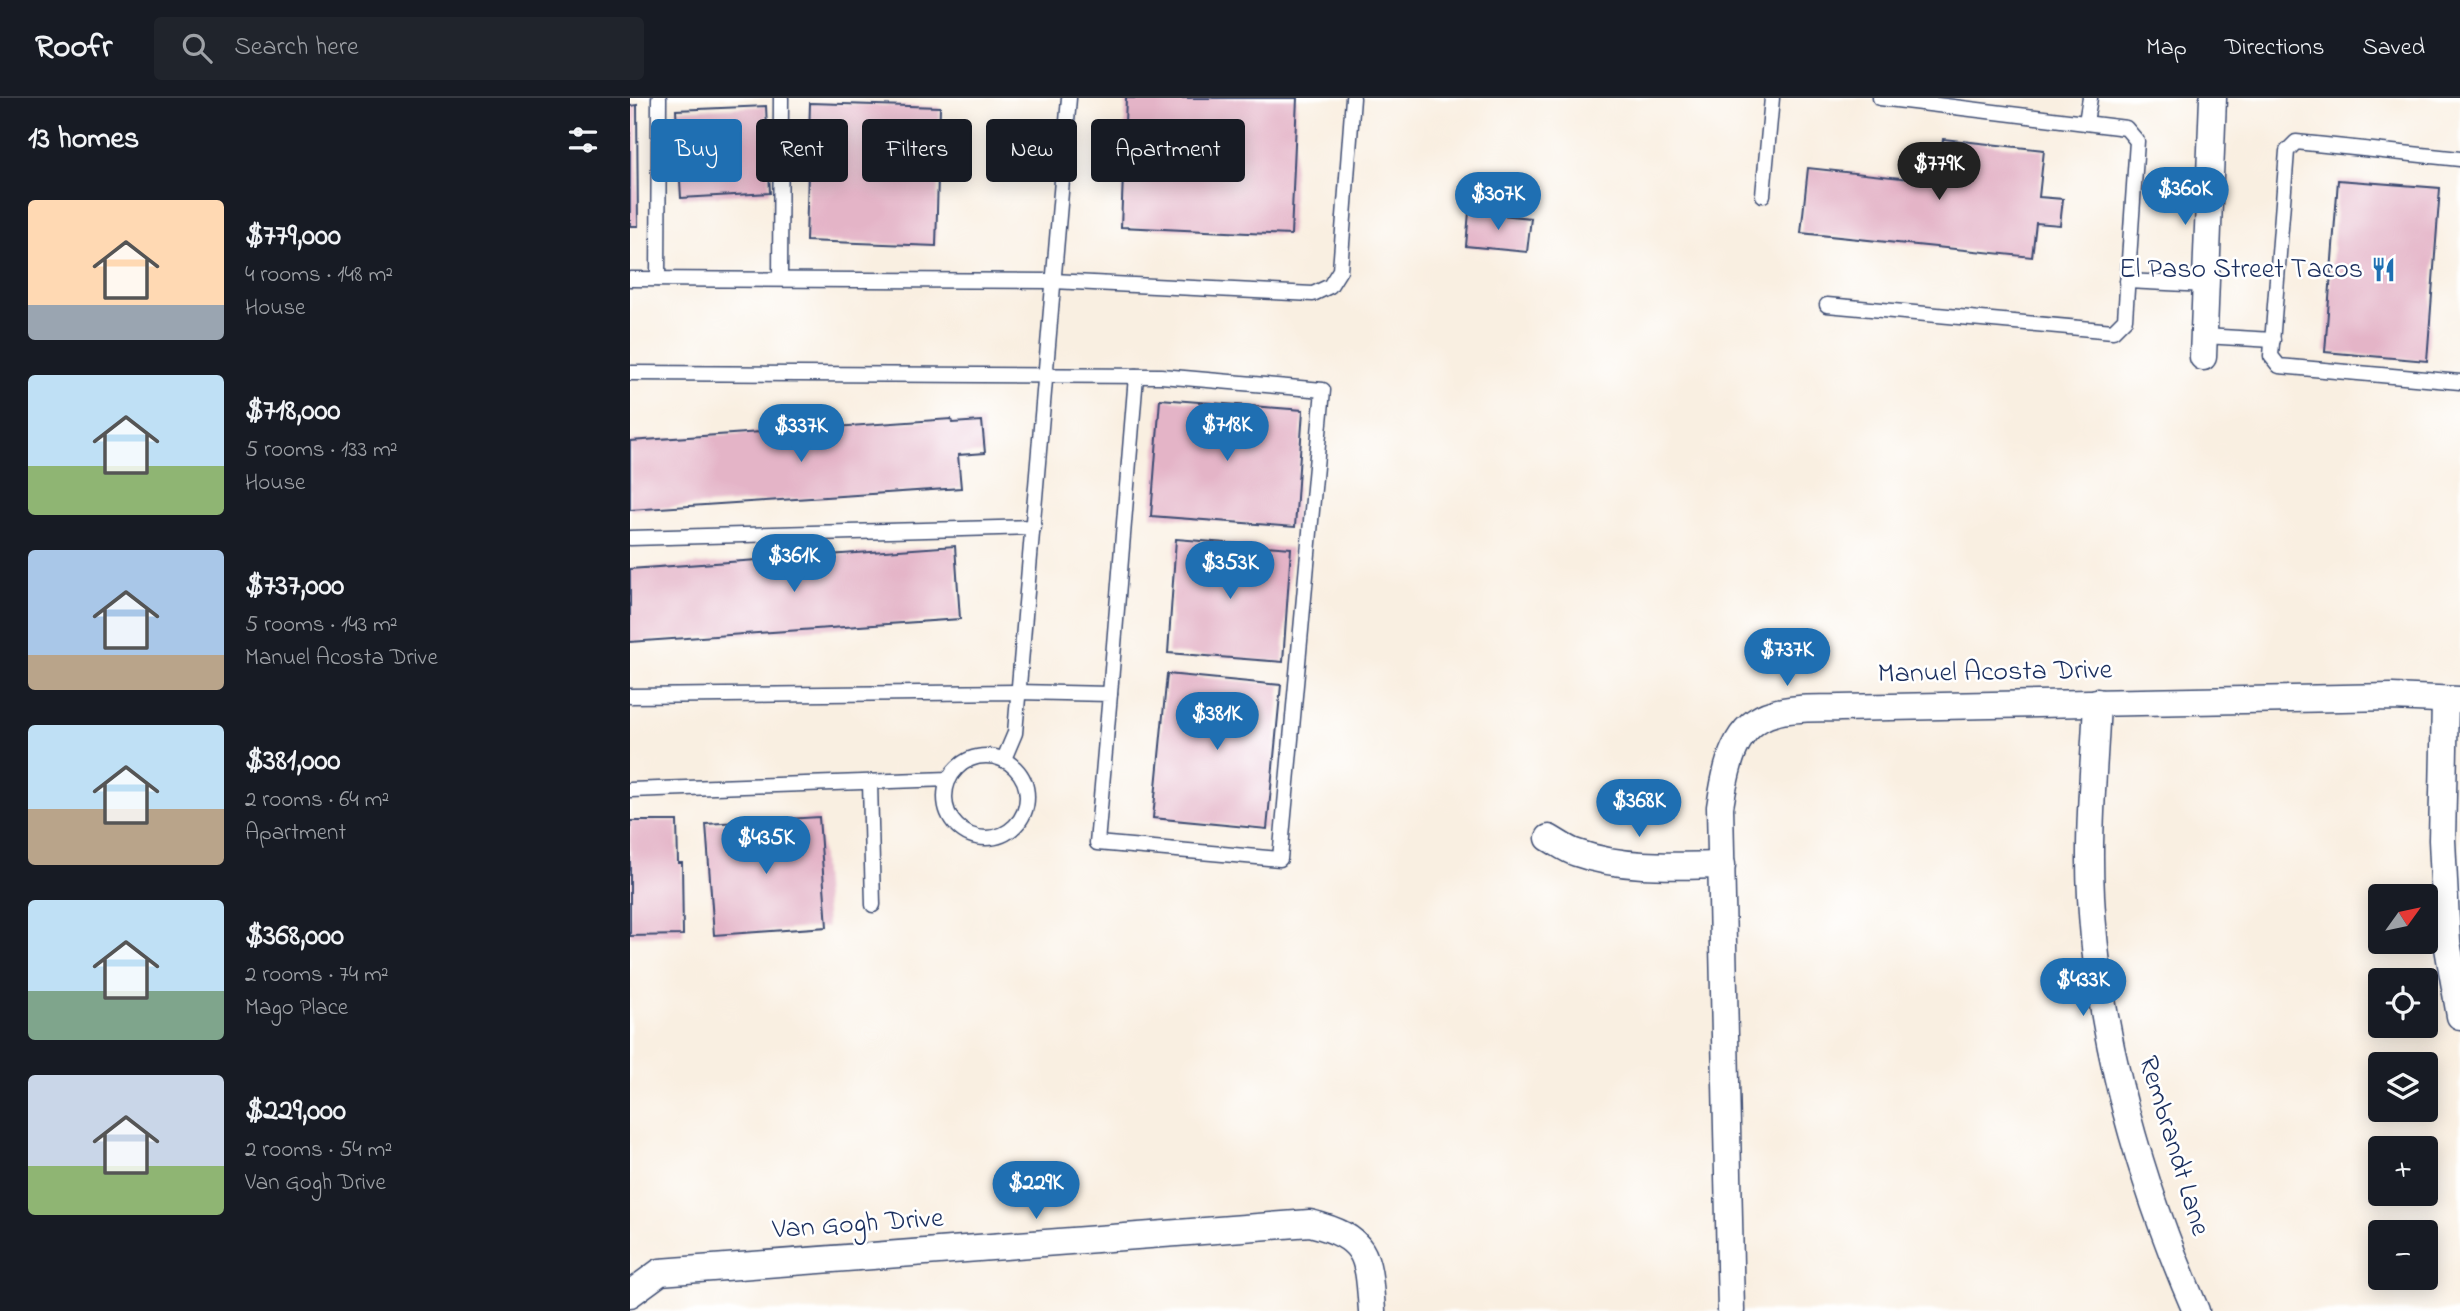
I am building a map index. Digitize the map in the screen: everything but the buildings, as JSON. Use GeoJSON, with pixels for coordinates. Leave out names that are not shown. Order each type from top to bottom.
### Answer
{"type":"FeatureCollection","features":[{"type":"Feature","properties":{"kind":"street"},"geometry":{"type":"LineString","coordinates":[[2204,346],[2213,98]]}},
{"type":"Feature","properties":{"kind":"street","name":"Manuel Acosta Drive"},"geometry":{"type":"LineString","coordinates":[[1731,1311],[1720,807],[1727,763],[1745,733],[1773,713],[2097,702],[2392,697],[2452,701]]}},
{"type":"Feature","properties":{"kind":"street"},"geometry":{"type":"LineString","coordinates":[[2452,701],[2442,840],[2446,929],[2460,1016]]}},
{"type":"Feature","properties":{"kind":"street","name":"Rembrandt Lane"},"geometry":{"type":"LineString","coordinates":[[2097,702],[2090,853],[2103,998],[2115,1070],[2154,1205],[2196,1311]]}},
{"type":"Feature","properties":{"kind":"street"},"geometry":{"type":"LineString","coordinates":[[1549,838],[1577,853],[1612,860],[1676,866],[1722,865]]}},
{"type":"Feature","properties":{"kind":"street","name":"Van Gogh Drive"},"geometry":{"type":"LineString","coordinates":[[630,1294],[660,1272],[1310,1223],[1347,1236],[1363,1254],[1368,1262],[1372,1311]]}},
{"type":"Feature","properties":{"kind":"lane"},"geometry":{"type":"LineString","coordinates":[[658,279],[659,98]]}},
{"type":"Feature","properties":{"kind":"lane"},"geometry":{"type":"LineString","coordinates":[[780,279],[781,98]]}},
{"type":"Feature","properties":{"kind":"lane"},"geometry":{"type":"LineString","coordinates":[[1004,759],[1015,733],[1069,98]]}},
{"type":"Feature","properties":{"kind":"lane"},"geometry":{"type":"LineString","coordinates":[[630,279],[1053,281],[1313,294],[1330,286],[1340,270],[1353,98]]}},
{"type":"Feature","properties":{"kind":"lane"},"geometry":{"type":"LineString","coordinates":[[1763,195],[1772,98]]}},
{"type":"Feature","properties":{"kind":"lane"},"geometry":{"type":"LineString","coordinates":[[1827,305],[2113,331],[2124,319],[2137,141],[2126,128],[1880,98]]}},
{"type":"Feature","properties":{"kind":"lane"},"geometry":{"type":"LineString","coordinates":[[2086,122],[2090,98]]}},
{"type":"Feature","properties":{"kind":"lane"},"geometry":{"type":"LineString","coordinates":[[2460,159],[2296,142],[2287,151],[2271,356],[2279,366],[2460,382]]}},
{"type":"Feature","properties":{"kind":"lane"},"geometry":{"type":"LineString","coordinates":[[2127,281],[2206,285]]}},
{"type":"Feature","properties":{"kind":"lane"},"geometry":{"type":"LineString","coordinates":[[2204,346],[2273,340]]}},
{"type":"Feature","properties":{"kind":"lane"},"geometry":{"type":"LineString","coordinates":[[630,373],[1136,376],[1323,390],[1280,859],[1097,843],[1136,376]]}},
{"type":"Feature","properties":{"kind":"lane"},"geometry":{"type":"LineString","coordinates":[[630,538],[1034,527]]}},
{"type":"Feature","properties":{"kind":"lane"},"geometry":{"type":"LineString","coordinates":[[630,696],[1017,692],[1110,694]]}},
{"type":"Feature","properties":{"kind":"lane"},"geometry":{"type":"LineString","coordinates":[[992,756],[1004,759],[1024,779],[1027,800],[1021,821],[998,837],[984,839],[959,828],[946,805],[949,779],[967,760],[992,756]]}},
{"type":"Feature","properties":{"kind":"lane"},"geometry":{"type":"LineString","coordinates":[[630,790],[949,779]]}},
{"type":"Feature","properties":{"kind":"lane"},"geometry":{"type":"LineString","coordinates":[[870,782],[873,905]]}},
{"type":"Feature","properties":{"kind":"place","name":"El Paso Street Tacos"},"geometry":{"type":"Point","coordinates":[2383,270]}}]}
